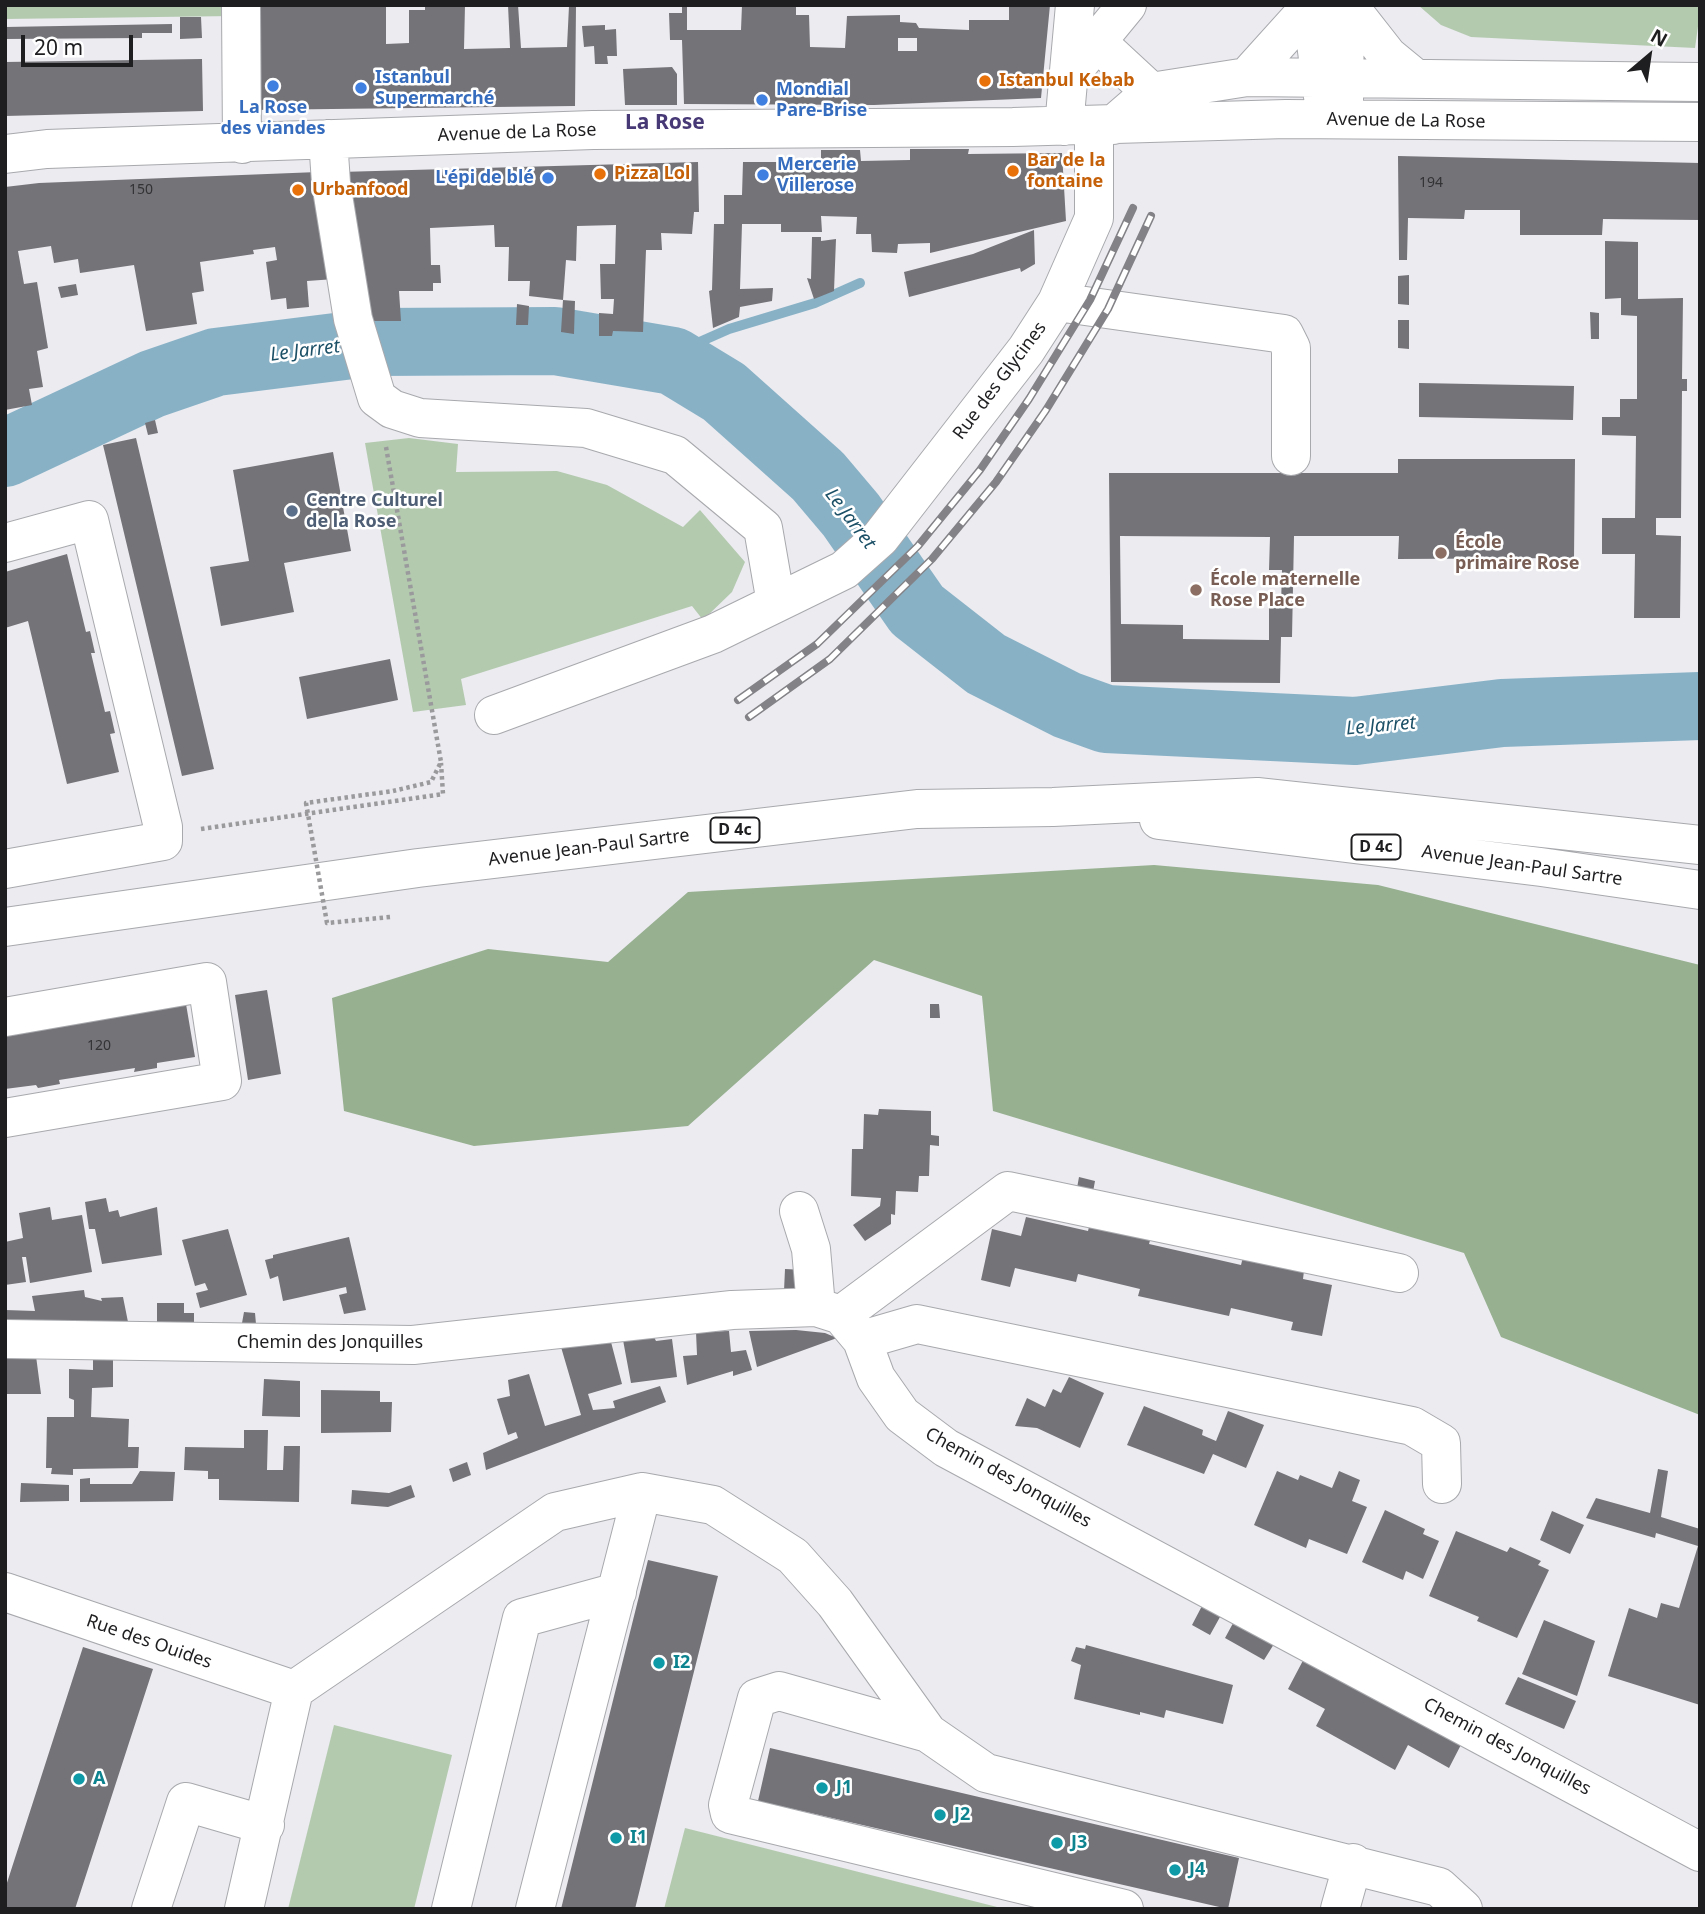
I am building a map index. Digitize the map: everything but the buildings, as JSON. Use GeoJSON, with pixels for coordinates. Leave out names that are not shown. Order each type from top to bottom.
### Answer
{"type":"FeatureCollection","features":[{"type":"Feature","properties":{"kind":"street"},"geometry":{"type":"LineString","coordinates":[[241,5],[242,144]]}},
{"type":"Feature","properties":{"kind":"street","name":"Rue des Glycines"},"geometry":{"type":"LineString","coordinates":[[494,715],[713,634],[844,570],[880,538],[1027,350],[1057,302],[1094,218],[1090,125],[1067,78],[1074,5]]}},
{"type":"Feature","properties":{"kind":"street"},"geometry":{"type":"LineString","coordinates":[[1067,78],[1127,5]]}},
{"type":"Feature","properties":{"kind":"street"},"geometry":{"type":"LineString","coordinates":[[1346,5],[1388,56],[1416,79]]}},
{"type":"Feature","properties":{"kind":"street"},"geometry":{"type":"LineString","coordinates":[[1332,79],[1346,5]]}},
{"type":"Feature","properties":{"kind":"street"},"geometry":{"type":"LineString","coordinates":[[1311,6],[1332,79],[1335,120]]}},
{"type":"Feature","properties":{"kind":"street"},"geometry":{"type":"LineString","coordinates":[[1247,77],[1311,6]]}},
{"type":"Feature","properties":{"kind":"street"},"geometry":{"type":"LineString","coordinates":[[1097,42],[1151,92]]}},
{"type":"Feature","properties":{"kind":"street"},"geometry":{"type":"LineString","coordinates":[[1090,125],[1151,92],[1247,77],[1700,82]]}},
{"type":"Feature","properties":{"kind":"street","name":"Avenue de La Rose"},"geometry":{"type":"LineString","coordinates":[[5,154],[47,149],[593,130],[1335,120],[1700,122]]}},
{"type":"Feature","properties":{"kind":"street"},"geometry":{"type":"LineString","coordinates":[[328,139],[331,183],[353,319],[373,383],[393,409],[420,418],[586,428],[675,455],[763,528],[776,603]]}},
{"type":"Feature","properties":{"kind":"street"},"geometry":{"type":"LineString","coordinates":[[1057,302],[1284,334],[1291,348],[1291,457]]}},
{"type":"Feature","properties":{"kind":"street"},"geometry":{"type":"LineString","coordinates":[[5,543],[89,520],[163,827],[163,841],[5,869]]}},
{"type":"Feature","properties":{"kind":"street","name":"Avenue Jean-Paul Sartre"},"geometry":{"type":"LineString","coordinates":[[5,927],[418,868],[917,809],[1053,807],[1257,797],[1700,845]]}},
{"type":"Feature","properties":{"kind":"street","name":"Avenue Jean-Paul Sartre"},"geometry":{"type":"LineString","coordinates":[[1053,807],[1541,867],[1700,890]]}},
{"type":"Feature","properties":{"kind":"street","name":"Avenue Jean-Paul Sartre"},"geometry":{"type":"LineString","coordinates":[[5,944],[418,868]]}},
{"type":"Feature","properties":{"kind":"street"},"geometry":{"type":"LineString","coordinates":[[5,1017],[207,982],[222,1082],[5,1118]]}},
{"type":"Feature","properties":{"kind":"street"},"geometry":{"type":"LineString","coordinates":[[840,1320],[1008,1191],[1399,1273]]}},
{"type":"Feature","properties":{"kind":"street"},"geometry":{"type":"LineString","coordinates":[[799,1211],[811,1249],[840,1320]]}},
{"type":"Feature","properties":{"kind":"street","name":"Chemin des Jonquilles"},"geometry":{"type":"LineString","coordinates":[[5,1339],[413,1345],[732,1310],[840,1320],[902,1415],[946,1448],[1700,1853]]}},
{"type":"Feature","properties":{"kind":"street"},"geometry":{"type":"LineString","coordinates":[[840,1320],[917,1324],[1412,1426],[1441,1443],[1442,1483]]}},
{"type":"Feature","properties":{"kind":"street"},"geometry":{"type":"LineString","coordinates":[[535,1909],[642,1492]]}},
{"type":"Feature","properties":{"kind":"street"},"geometry":{"type":"LineString","coordinates":[[244,1909],[294,1690],[555,1512],[642,1492],[713,1505],[793,1556],[835,1603],[928,1733]]}},
{"type":"Feature","properties":{"kind":"street"},"geometry":{"type":"LineString","coordinates":[[451,1909],[522,1618],[617,1591]]}},
{"type":"Feature","properties":{"kind":"street","name":"Rue des Ouides"},"geometry":{"type":"LineString","coordinates":[[5,1592],[294,1690]]}},
{"type":"Feature","properties":{"kind":"street"},"geometry":{"type":"LineString","coordinates":[[1124,1909],[730,1814],[728,1805],[757,1698],[779,1691],[928,1733],[986,1773],[1353,1863],[1439,1887],[1463,1909]]}},
{"type":"Feature","properties":{"kind":"street"},"geometry":{"type":"LineString","coordinates":[[151,1909],[186,1802],[265,1825]]}},
{"type":"Feature","properties":{"kind":"street"},"geometry":{"type":"LineString","coordinates":[[1340,1909],[1353,1863]]}},
{"type":"Feature","properties":{"kind":"path"},"geometry":{"type":"LineString","coordinates":[[163,841],[184,832],[443,794],[441,762],[373,383]]}},
{"type":"Feature","properties":{"kind":"path"},"geometry":{"type":"LineString","coordinates":[[390,916],[327,923],[306,803],[393,791],[431,782],[441,762]]}},
{"type":"Feature","properties":{"kind":"green space"},"geometry":{"type":"Polygon","coordinates":[[[5,5],[234,5],[234,16],[5,19],[5,5]]]}},
{"type":"Feature","properties":{"kind":"green space"},"geometry":{"type":"Polygon","coordinates":[[[1418,5],[1700,5],[1700,12],[1695,48],[1471,37],[1441,25],[1418,5]]]}},
{"type":"Feature","properties":{"kind":"green space"},"geometry":{"type":"Polygon","coordinates":[[[409,438],[458,444],[456,472],[557,471],[607,485],[683,527],[700,510],[745,562],[732,592],[703,620],[692,606],[461,679],[466,705],[413,712],[365,443],[409,438]]]}},
{"type":"Feature","properties":{"kind":"green space"},"geometry":{"type":"Polygon","coordinates":[[[1154,865],[1378,885],[1700,965],[1700,1415],[1501,1337],[1464,1253],[993,1111],[982,996],[874,960],[688,1126],[474,1146],[344,1111],[332,998],[488,949],[608,962],[688,892],[1154,865]]]}},
{"type":"Feature","properties":{"kind":"green space"},"geometry":{"type":"Polygon","coordinates":[[[334,1725],[452,1755],[414,1909],[288,1909],[334,1725]]]}},
{"type":"Feature","properties":{"kind":"green space"},"geometry":{"type":"Polygon","coordinates":[[[685,1828],[1005,1909],[664,1909],[685,1828]]]}},
{"type":"Feature","properties":{"kind":"waterway"},"geometry":{"type":"LineString","coordinates":[[661,359],[729,329],[815,303],[860,283]]}},
{"type":"Feature","properties":{"kind":"waterway","name":"Le Jarret"},"geometry":{"type":"LineString","coordinates":[[5,453],[152,384],[216,362],[376,342],[555,341],[673,361],[724,392],[818,476],[851,515],[917,610],[986,664],[1067,705],[1106,719],[1355,731],[1502,713],[1700,706]]}},
{"type":"Feature","properties":{"kind":"railway"},"geometry":{"type":"LineString","coordinates":[[738,700],[817,644],[918,546],[980,470],[1029,399],[1090,300],[1133,208]]}},
{"type":"Feature","properties":{"kind":"railway"},"geometry":{"type":"LineString","coordinates":[[749,717],[830,659],[932,559],[996,482],[1046,410],[1108,309],[1151,216]]}},
{"type":"Feature","properties":{"kind":"place","name":"Istanbul Kebab"},"geometry":{"type":"Point","coordinates":[985,81]}},
{"type":"Feature","properties":{"kind":"place","name":"La Rose des viandes"},"geometry":{"type":"Point","coordinates":[273,86]}},
{"type":"Feature","properties":{"kind":"place","name":"Istanbul Supermarché"},"geometry":{"type":"Point","coordinates":[361,88]}},
{"type":"Feature","properties":{"kind":"place","name":"Mondial Pare-Brise"},"geometry":{"type":"Point","coordinates":[762,100]}},
{"type":"Feature","properties":{"kind":"place","name":"Bar de la fontaine"},"geometry":{"type":"Point","coordinates":[1013,171]}},
{"type":"Feature","properties":{"kind":"place","name":"Pizza Lol"},"geometry":{"type":"Point","coordinates":[600,174]}},
{"type":"Feature","properties":{"kind":"place","name":"Mercerie Villerose"},"geometry":{"type":"Point","coordinates":[763,175]}},
{"type":"Feature","properties":{"kind":"place","name":"L'épi de blé"},"geometry":{"type":"Point","coordinates":[548,178]}},
{"type":"Feature","properties":{"kind":"place","name":"Urbanfood"},"geometry":{"type":"Point","coordinates":[298,190]}},
{"type":"Feature","properties":{"kind":"place","name":"Centre Culturel de la Rose"},"geometry":{"type":"Point","coordinates":[292,511]}},
{"type":"Feature","properties":{"kind":"place","name":"École primaire Rose"},"geometry":{"type":"Point","coordinates":[1441,553]}},
{"type":"Feature","properties":{"kind":"place","name":"École maternelle Rose Place"},"geometry":{"type":"Point","coordinates":[1196,590]}},
{"type":"Feature","properties":{"kind":"place","name":"I2"},"geometry":{"type":"Point","coordinates":[659,1663]}},
{"type":"Feature","properties":{"kind":"place","name":"A"},"geometry":{"type":"Point","coordinates":[79,1779]}},
{"type":"Feature","properties":{"kind":"place","name":"J1"},"geometry":{"type":"Point","coordinates":[822,1788]}},
{"type":"Feature","properties":{"kind":"place","name":"J2"},"geometry":{"type":"Point","coordinates":[940,1815]}},
{"type":"Feature","properties":{"kind":"place","name":"I1"},"geometry":{"type":"Point","coordinates":[616,1838]}},
{"type":"Feature","properties":{"kind":"place","name":"J3"},"geometry":{"type":"Point","coordinates":[1057,1843]}},
{"type":"Feature","properties":{"kind":"place","name":"J4"},"geometry":{"type":"Point","coordinates":[1175,1870]}},
{"type":"Feature","properties":{"kind":"district","name":"La Rose"},"geometry":{"type":"Point","coordinates":[665,123]}}]}
